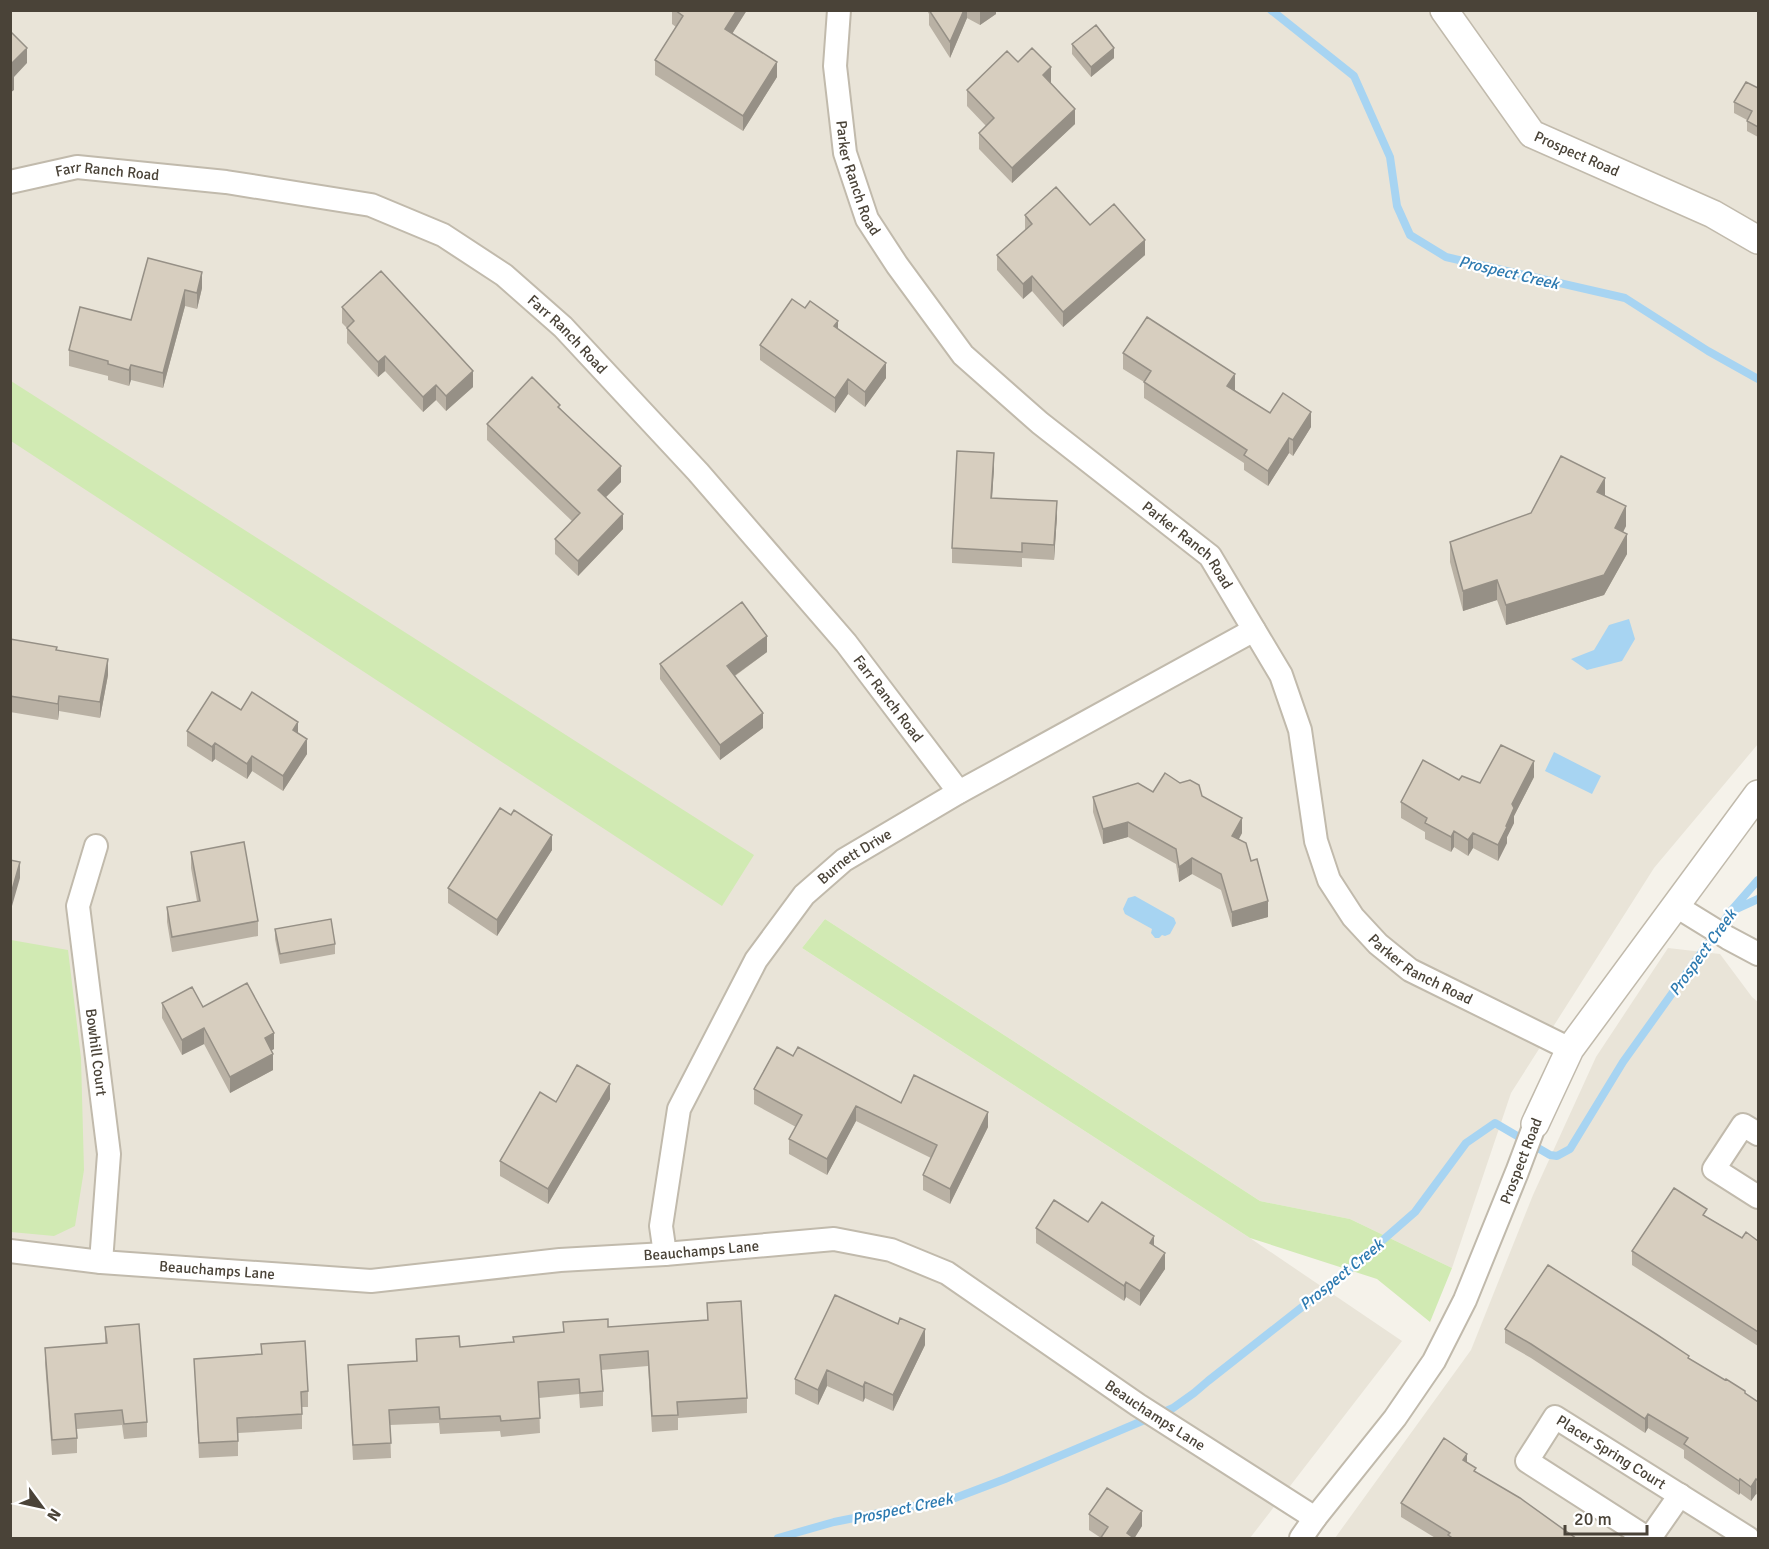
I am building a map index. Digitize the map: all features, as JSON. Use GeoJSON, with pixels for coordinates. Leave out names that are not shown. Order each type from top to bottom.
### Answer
{"type":"FeatureCollection","features":[{"type":"Feature","properties":{"kind":"street","name":"Parker Ranch Road"},"geometry":{"type":"LineString","coordinates":[[839,10],[835,66],[845,153],[867,219],[897,265],[963,356],[1040,423],[1210,556],[1281,675],[1299,730],[1316,841],[1329,880],[1353,917],[1378,944],[1410,970],[1570,1049]]}},
{"type":"Feature","properties":{"kind":"street","name":"Prospect Road"},"geometry":{"type":"LineString","coordinates":[[1444,10],[1532,134],[1713,214],[1758,240]]}},
{"type":"Feature","properties":{"kind":"street","name":"Farr Ranch Road"},"geometry":{"type":"LineString","coordinates":[[10,182],[77,167],[225,182],[371,205],[443,235],[504,275],[563,327],[698,472],[846,643],[959,792]]}},
{"type":"Feature","properties":{"kind":"street","name":"Burnett Drive"},"geometry":{"type":"LineString","coordinates":[[665,1254],[661,1226],[679,1109],[756,960],[804,895],[844,860],[959,792],[1254,630]]}},
{"type":"Feature","properties":{"kind":"street","name":"Prospect Road"},"geometry":{"type":"LineString","coordinates":[[1301,1539],[1315,1518],[1395,1418],[1434,1361],[1465,1300],[1535,1124],[1570,1049],[1758,794]]}},
{"type":"Feature","properties":{"kind":"street","name":"Bowhill Court"},"geometry":{"type":"LineString","coordinates":[[96,846],[78,906],[109,1154],[101,1262]]}},
{"type":"Feature","properties":{"kind":"street"},"geometry":{"type":"LineString","coordinates":[[1676,906],[1758,954]]}},
{"type":"Feature","properties":{"kind":"street"},"geometry":{"type":"LineString","coordinates":[[1758,1134],[1743,1125],[1714,1169],[1758,1197]]}},
{"type":"Feature","properties":{"kind":"street","name":"Beauchamps Lane"},"geometry":{"type":"LineString","coordinates":[[10,1251],[101,1262],[371,1281],[560,1260],[665,1254],[834,1239],[891,1250],[947,1274],[1138,1405],[1315,1518]]}},
{"type":"Feature","properties":{"kind":"street","name":"Placer Spring Court"},"geometry":{"type":"LineString","coordinates":[[1680,1495],[1648,1539],[1527,1461],[1555,1417],[1680,1495],[1748,1539]]}},
{"type":"Feature","properties":{"kind":"shaded area"},"geometry":{"type":"Polygon","coordinates":[[[11,11],[1758,11],[1758,744],[1654,868],[1511,1093],[1452,1268],[1350,1219],[1260,1201],[825,919],[802,948],[1250,1238],[1402,1341],[1250,1538],[11,1538],[11,11]]]}},
{"type":"Feature","properties":{"kind":"shaded area"},"geometry":{"type":"Polygon","coordinates":[[[1668,948],[1720,954],[1758,1002],[1758,1538],[1335,1538],[1471,1350],[1533,1195],[1596,1057],[1668,948]]]}},
{"type":"Feature","properties":{"kind":"green space"},"geometry":{"type":"Polygon","coordinates":[[[11,381],[754,855],[722,906],[11,441],[11,381]]]}},
{"type":"Feature","properties":{"kind":"green space"},"geometry":{"type":"Polygon","coordinates":[[[825,919],[1260,1201],[1350,1219],[1452,1268],[1430,1322],[1377,1279],[1250,1238],[802,948],[825,919]]]}},
{"type":"Feature","properties":{"kind":"green space"},"geometry":{"type":"Polygon","coordinates":[[[11,940],[68,950],[81,1058],[84,1170],[75,1226],[54,1236],[11,1232],[11,940]]]}},
{"type":"Feature","properties":{"kind":"water"},"geometry":{"type":"Polygon","coordinates":[[[1629,619],[1635,639],[1622,661],[1587,670],[1571,659],[1594,650],[1609,625],[1629,619]]]}},
{"type":"Feature","properties":{"kind":"water"},"geometry":{"type":"Polygon","coordinates":[[[1554,752],[1601,776],[1592,794],[1545,771],[1554,752]]]}},
{"type":"Feature","properties":{"kind":"water"},"geometry":{"type":"Polygon","coordinates":[[[1135,896],[1174,918],[1176,923],[1170,934],[1155,938],[1151,933],[1152,929],[1125,914],[1123,909],[1128,898],[1135,896]]]}},
{"type":"Feature","properties":{"kind":"building"},"geometry":{"type":"Polygon","coordinates":[[[675,10],[737,10],[725,29],[777,62],[743,116],[655,60],[683,16],[675,10]]]}},
{"type":"Feature","properties":{"kind":"building"},"geometry":{"type":"Polygon","coordinates":[[[929,10],[964,10],[950,42],[929,10]]]}},
{"type":"Feature","properties":{"kind":"building"},"geometry":{"type":"Polygon","coordinates":[[[1096,25],[1114,48],[1091,67],[1072,44],[1096,25]]]}},
{"type":"Feature","properties":{"kind":"building"},"geometry":{"type":"Polygon","coordinates":[[[10,31],[27,48],[10,65],[10,31]]]}},
{"type":"Feature","properties":{"kind":"building"},"geometry":{"type":"Polygon","coordinates":[[[1032,48],[1051,67],[1043,75],[1075,109],[1012,168],[979,133],[994,118],[967,90],[1007,51],[1018,62],[1032,48]]]}},
{"type":"Feature","properties":{"kind":"building"},"geometry":{"type":"Polygon","coordinates":[[[1746,82],[1758,88],[1758,127],[1747,121],[1752,111],[1734,102],[1746,82]]]}},
{"type":"Feature","properties":{"kind":"building"},"geometry":{"type":"Polygon","coordinates":[[[1056,187],[1090,225],[1114,204],[1145,240],[1063,312],[1032,276],[1023,284],[997,255],[1032,224],[1025,215],[1056,187]]]}},
{"type":"Feature","properties":{"kind":"building"},"geometry":{"type":"Polygon","coordinates":[[[148,258],[202,272],[197,293],[185,290],[163,373],[131,365],[129,370],[108,364],[108,361],[69,350],[80,307],[131,320],[148,258]]]}},
{"type":"Feature","properties":{"kind":"building"},"geometry":{"type":"Polygon","coordinates":[[[381,271],[473,371],[446,396],[436,385],[423,397],[385,356],[378,362],[347,328],[354,321],[342,307],[381,271]]]}},
{"type":"Feature","properties":{"kind":"building"},"geometry":{"type":"Polygon","coordinates":[[[792,299],[805,308],[810,301],[838,321],[834,326],[886,363],[865,392],[848,379],[835,398],[760,345],[792,299]]]}},
{"type":"Feature","properties":{"kind":"building"},"geometry":{"type":"Polygon","coordinates":[[[1147,317],[1235,374],[1227,386],[1270,413],[1283,393],[1311,412],[1293,440],[1289,438],[1268,471],[1244,455],[1247,450],[1144,382],[1151,371],[1123,353],[1147,317]]]}},
{"type":"Feature","properties":{"kind":"building"},"geometry":{"type":"Polygon","coordinates":[[[532,377],[560,405],[558,407],[621,466],[598,490],[623,514],[578,561],[555,539],[580,513],[487,424],[532,377]]]}},
{"type":"Feature","properties":{"kind":"building"},"geometry":{"type":"Polygon","coordinates":[[[957,451],[994,453],[991,498],[1057,501],[1054,545],[1022,543],[1022,552],[952,548],[957,451]]]}},
{"type":"Feature","properties":{"kind":"building"},"geometry":{"type":"Polygon","coordinates":[[[1561,456],[1605,478],[1597,492],[1626,506],[1615,528],[1627,534],[1604,575],[1506,605],[1497,580],[1463,591],[1450,542],[1531,513],[1561,456]]]}},
{"type":"Feature","properties":{"kind":"building"},"geometry":{"type":"Polygon","coordinates":[[[742,602],[767,636],[727,666],[763,713],[720,745],[660,664],[742,602]]]}},
{"type":"Feature","properties":{"kind":"building"},"geometry":{"type":"Polygon","coordinates":[[[10,639],[108,659],[100,702],[59,696],[58,704],[10,696],[10,639]]]}},
{"type":"Feature","properties":{"kind":"building"},"geometry":{"type":"Polygon","coordinates":[[[212,692],[241,710],[252,692],[298,722],[293,730],[307,739],[283,776],[252,756],[247,764],[215,743],[212,747],[187,731],[212,692]]]}},
{"type":"Feature","properties":{"kind":"building"},"geometry":{"type":"Polygon","coordinates":[[[1501,745],[1534,761],[1512,804],[1514,808],[1498,845],[1473,833],[1468,840],[1454,831],[1451,837],[1425,823],[1427,818],[1401,802],[1423,760],[1459,780],[1462,776],[1480,783],[1501,745]]]}},
{"type":"Feature","properties":{"kind":"building"},"geometry":{"type":"Polygon","coordinates":[[[1165,773],[1180,783],[1190,780],[1199,785],[1202,796],[1242,818],[1232,836],[1246,843],[1251,861],[1257,859],[1268,901],[1232,912],[1221,874],[1192,858],[1179,867],[1176,849],[1128,822],[1103,829],[1093,797],[1138,783],[1153,792],[1165,773]]]}},
{"type":"Feature","properties":{"kind":"building"},"geometry":{"type":"Polygon","coordinates":[[[500,808],[511,815],[514,810],[552,835],[497,920],[448,888],[500,808]]]}},
{"type":"Feature","properties":{"kind":"building"},"geometry":{"type":"Polygon","coordinates":[[[244,842],[258,921],[172,937],[167,907],[200,901],[191,852],[244,842]]]}},
{"type":"Feature","properties":{"kind":"building"},"geometry":{"type":"Polygon","coordinates":[[[10,860],[20,862],[10,897],[10,860]]]}},
{"type":"Feature","properties":{"kind":"building"},"geometry":{"type":"Polygon","coordinates":[[[331,919],[335,944],[280,954],[275,929],[331,919]]]}},
{"type":"Feature","properties":{"kind":"building"},"geometry":{"type":"Polygon","coordinates":[[[247,983],[274,1033],[265,1038],[273,1054],[230,1077],[204,1028],[182,1040],[162,1003],[192,987],[203,1007],[247,983]]]}},
{"type":"Feature","properties":{"kind":"building"},"geometry":{"type":"Polygon","coordinates":[[[777,1047],[793,1056],[798,1047],[901,1103],[914,1075],[988,1112],[950,1189],[923,1175],[937,1145],[856,1106],[827,1159],[789,1139],[802,1115],[754,1089],[777,1047]]]}},
{"type":"Feature","properties":{"kind":"building"},"geometry":{"type":"Polygon","coordinates":[[[577,1065],[610,1084],[548,1189],[500,1161],[540,1092],[556,1102],[577,1065]]]}},
{"type":"Feature","properties":{"kind":"building"},"geometry":{"type":"Polygon","coordinates":[[[1674,1188],[1707,1209],[1703,1215],[1742,1238],[1746,1232],[1758,1241],[1758,1332],[1632,1251],[1674,1188]]]}},
{"type":"Feature","properties":{"kind":"building"},"geometry":{"type":"Polygon","coordinates":[[[1054,1200],[1088,1222],[1102,1202],[1154,1236],[1150,1243],[1165,1253],[1140,1291],[1126,1282],[1124,1286],[1036,1228],[1054,1200]]]}},
{"type":"Feature","properties":{"kind":"building"},"geometry":{"type":"Polygon","coordinates":[[[1548,1265],[1656,1334],[1689,1356],[1688,1358],[1745,1391],[1758,1402],[1758,1481],[1756,1479],[1751,1487],[1740,1479],[1739,1481],[1684,1444],[1688,1438],[1648,1414],[1645,1419],[1505,1329],[1548,1265]]]}},
{"type":"Feature","properties":{"kind":"building"},"geometry":{"type":"Polygon","coordinates":[[[835,1295],[898,1324],[900,1318],[925,1329],[893,1395],[865,1382],[863,1387],[827,1370],[818,1390],[795,1379],[835,1295]]]}},
{"type":"Feature","properties":{"kind":"building"},"geometry":{"type":"Polygon","coordinates":[[[741,1301],[747,1398],[677,1402],[678,1415],[652,1416],[648,1351],[600,1355],[603,1391],[580,1393],[579,1379],[538,1382],[540,1418],[501,1421],[500,1416],[440,1419],[439,1407],[389,1410],[391,1443],[353,1445],[348,1365],[417,1361],[416,1339],[459,1336],[460,1347],[514,1342],[513,1337],[564,1332],[563,1322],[608,1319],[608,1327],[708,1320],[707,1303],[741,1301]]]}},
{"type":"Feature","properties":{"kind":"building"},"geometry":{"type":"Polygon","coordinates":[[[139,1324],[147,1422],[124,1424],[122,1410],[75,1414],[77,1438],[52,1440],[45,1348],[107,1343],[105,1327],[139,1324]]]}},
{"type":"Feature","properties":{"kind":"building"},"geometry":{"type":"Polygon","coordinates":[[[305,1341],[308,1391],[301,1392],[302,1414],[237,1418],[238,1441],[199,1443],[194,1359],[262,1354],[261,1344],[305,1341]]]}},
{"type":"Feature","properties":{"kind":"building"},"geometry":{"type":"Polygon","coordinates":[[[1444,1438],[1467,1454],[1463,1460],[1476,1468],[1474,1471],[1520,1498],[1577,1539],[1454,1539],[1448,1535],[1450,1533],[1401,1503],[1444,1438]]]}},
{"type":"Feature","properties":{"kind":"building"},"geometry":{"type":"Polygon","coordinates":[[[1107,1488],[1142,1511],[1127,1533],[1135,1539],[1100,1539],[1108,1527],[1089,1514],[1107,1488]]]}},
{"type":"Feature","properties":{"kind":"waterway","name":"Prospect Creek"},"geometry":{"type":"LineString","coordinates":[[1271,10],[1354,76],[1390,157],[1397,206],[1410,235],[1446,257],[1625,298],[1708,351],[1758,379]]}},
{"type":"Feature","properties":{"kind":"waterway","name":"Prospect Creek"},"geometry":{"type":"LineString","coordinates":[[778,1538],[834,1522],[955,1498],[1173,1408],[1344,1274],[1415,1212],[1466,1143],[1495,1123],[1550,1155],[1557,1156],[1570,1149],[1623,1062],[1731,911],[1758,880]]}},
{"type":"Feature","properties":{"kind":"waterway"},"geometry":{"type":"LineString","coordinates":[[1734,910],[1758,899]]}}]}
